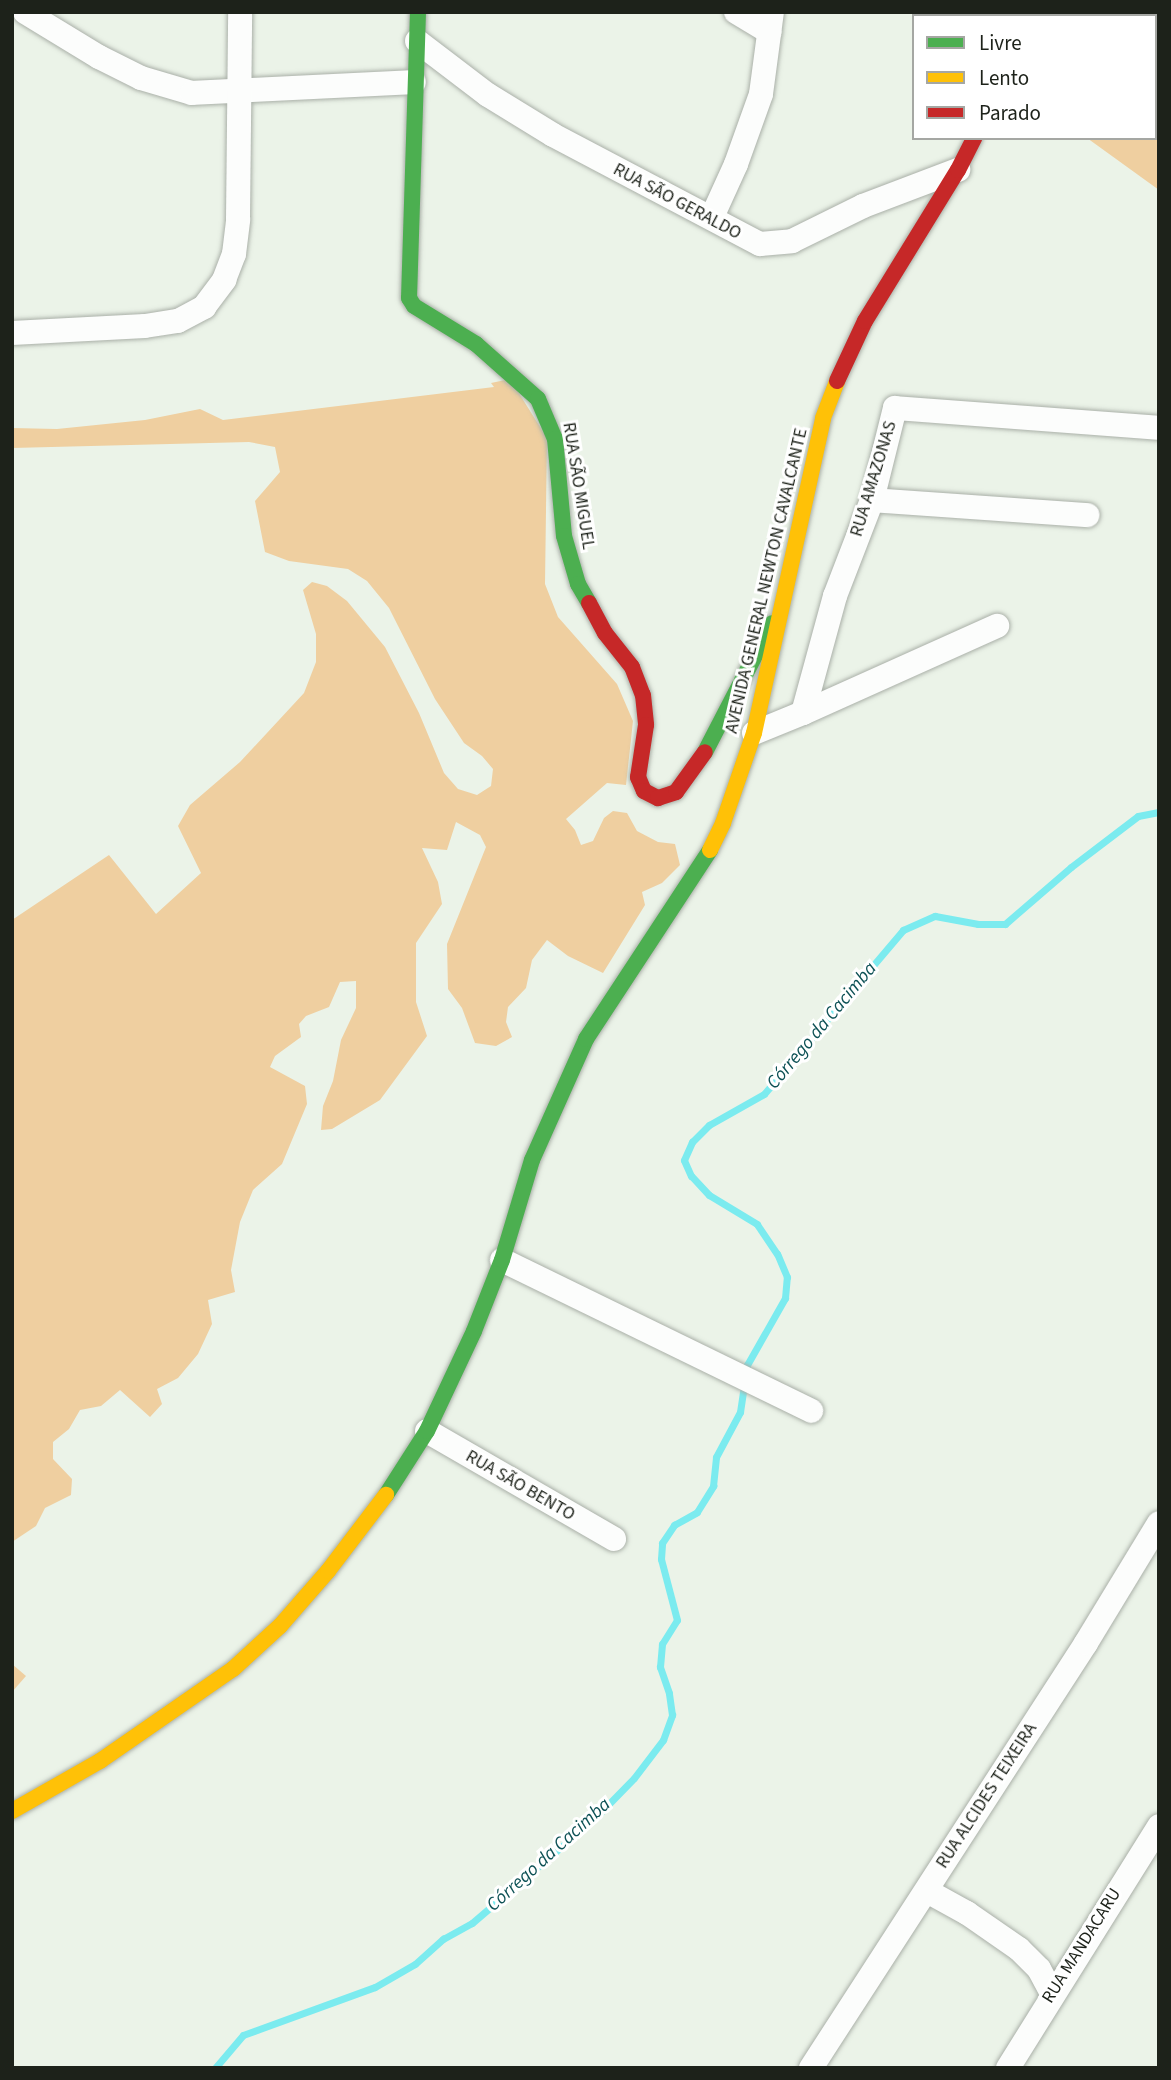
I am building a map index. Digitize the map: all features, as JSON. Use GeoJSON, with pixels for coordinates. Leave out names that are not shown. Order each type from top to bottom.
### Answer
{"type":"FeatureCollection","features":[{"type":"Feature","properties":{"kind":"main road","name":"RUA SÃO MIGUEL"},"geometry":{"type":"LineString","coordinates":[[418,12],[414,82],[416,150],[410,189],[409,299],[414,306],[476,344],[508,370],[538,399],[548,418],[555,439],[564,536],[578,584],[605,634],[632,667],[643,695],[646,725],[638,777],[643,791],[659,798],[667,797],[676,792],[690,775],[715,736],[786,595]]}},
{"type":"Feature","properties":{"kind":"main road","name":"AVENIDA GENERAL NEWTON CAVALCANTE"},"geometry":{"type":"LineString","coordinates":[[12,1811],[100,1761],[175,1712],[233,1669],[280,1626],[328,1571],[393,1486],[427,1431],[474,1331],[502,1260],[532,1160],[562,1088],[586,1040],[704,861],[723,823],[754,733],[823,418],[845,360],[864,321],[958,170],[973,140]]}},
{"type":"Feature","properties":{"kind":"street"},"geometry":{"type":"LineString","coordinates":[[25,12],[99,57],[141,78],[192,93],[414,82]]}},
{"type":"Feature","properties":{"kind":"street"},"geometry":{"type":"LineString","coordinates":[[12,333],[145,326],[178,321],[204,307],[224,280],[234,254],[238,219],[240,12]]}},
{"type":"Feature","properties":{"kind":"street"},"geometry":{"type":"LineString","coordinates":[[712,217],[757,107],[770,22],[736,12]]}},
{"type":"Feature","properties":{"kind":"street","name":"RUA SÃO GERALDO"},"geometry":{"type":"LineString","coordinates":[[417,41],[488,95],[553,135],[760,244],[792,241],[863,206],[958,170]]}},
{"type":"Feature","properties":{"kind":"street","name":"RUA AMAZONAS"},"geometry":{"type":"LineString","coordinates":[[803,713],[835,596],[872,500],[895,408],[1159,428]]}},
{"type":"Feature","properties":{"kind":"street"},"geometry":{"type":"LineString","coordinates":[[872,500],[1087,515]]}},
{"type":"Feature","properties":{"kind":"street"},"geometry":{"type":"LineString","coordinates":[[754,733],[997,626]]}},
{"type":"Feature","properties":{"kind":"street"},"geometry":{"type":"LineString","coordinates":[[502,1260],[811,1411]]}},
{"type":"Feature","properties":{"kind":"street","name":"RUA SÃO BENTO"},"geometry":{"type":"LineString","coordinates":[[427,1431],[614,1539]]}},
{"type":"Feature","properties":{"kind":"street","name":"RUA ALCIDES TEIXEIRA"},"geometry":{"type":"LineString","coordinates":[[811,2068],[1086,1643],[1159,1522]]}},
{"type":"Feature","properties":{"kind":"street","name":"RUA MANDACARU"},"geometry":{"type":"LineString","coordinates":[[1008,2068],[1052,1993],[1159,1826]]}},
{"type":"Feature","properties":{"kind":"street"},"geometry":{"type":"LineString","coordinates":[[927,1891],[977,1919],[1019,1949],[1039,1969],[1052,1993]]}},
{"type":"Feature","properties":{"kind":"shaded area"},"geometry":{"type":"Polygon","coordinates":[[[1159,12],[1159,190],[1090,140],[1157,140],[1157,14],[1090,14],[1159,12]]]}},
{"type":"Feature","properties":{"kind":"shaded area"},"geometry":{"type":"Polygon","coordinates":[[[510,379],[547,438],[545,584],[558,617],[617,684],[633,721],[626,785],[607,783],[566,819],[575,830],[581,845],[593,841],[604,818],[613,811],[627,813],[637,831],[658,842],[675,844],[680,865],[662,883],[642,892],[645,905],[603,973],[568,956],[547,940],[532,960],[526,988],[508,1007],[506,1022],[512,1037],[496,1046],[475,1043],[462,1008],[448,989],[447,944],[486,847],[480,835],[456,822],[447,850],[422,848],[438,882],[442,904],[416,943],[416,1002],[427,1036],[380,1100],[332,1129],[321,1130],[323,1106],[333,1081],[341,1040],[356,1008],[356,981],[340,982],[329,1007],[306,1016],[299,1024],[301,1037],[275,1056],[270,1067],[305,1086],[307,1104],[282,1164],[253,1190],[240,1222],[231,1270],[235,1292],[208,1300],[212,1324],[198,1354],[178,1378],[157,1389],[162,1404],[150,1417],[120,1390],[101,1406],[80,1410],[69,1429],[53,1442],[53,1459],[72,1479],[71,1495],[45,1508],[36,1526],[12,1542],[12,920],[109,855],[156,914],[201,873],[178,826],[190,805],[240,762],[304,693],[316,662],[316,634],[303,590],[312,582],[327,586],[347,601],[385,647],[419,713],[444,773],[458,789],[477,795],[491,786],[493,769],[482,756],[464,743],[435,699],[389,608],[367,581],[348,569],[289,561],[265,552],[255,501],[280,472],[275,447],[249,442],[12,448],[12,428],[57,429],[145,420],[200,409],[223,420],[494,387],[491,383],[510,379]]]}},
{"type":"Feature","properties":{"kind":"shaded area"},"geometry":{"type":"Polygon","coordinates":[[[12,1664],[26,1676],[12,1692],[12,1664]]]}},
{"type":"Feature","properties":{"kind":"waterway","name":"Córrego da Cacimba"},"geometry":{"type":"LineString","coordinates":[[215,2068],[243,2035],[375,1987],[415,1964],[443,1939],[472,1923],[596,1817],[634,1778],[663,1740],[672,1715],[669,1693],[660,1667],[662,1644],[677,1620],[661,1559],[662,1543],[674,1525],[697,1512],[713,1486],[716,1457],[740,1412],[747,1365],[785,1298],[787,1277],[777,1254],[757,1224],[709,1195],[691,1176],[684,1160],[692,1142],[709,1125],[764,1094],[903,930],[935,916],[978,924],[1005,924],[1071,867],[1138,816],[1159,812]]}},
{"type":"Feature","properties":{"kind":"traffic: fast"},"geometry":{"type":"LineString","coordinates":[[418,12],[409,298],[414,306],[476,344],[538,399],[555,439],[564,536],[578,584],[589,603]]}},
{"type":"Feature","properties":{"kind":"traffic: fast"},"geometry":{"type":"LineString","coordinates":[[705,752],[772,623]]}},
{"type":"Feature","properties":{"kind":"traffic: fast"},"geometry":{"type":"LineString","coordinates":[[386,1495],[427,1431],[474,1331],[502,1260],[532,1160],[586,1039],[710,850]]}},
{"type":"Feature","properties":{"kind":"traffic: slow"},"geometry":{"type":"LineString","coordinates":[[710,850],[723,823],[754,733],[823,418],[837,381]]}},
{"type":"Feature","properties":{"kind":"traffic: slow"},"geometry":{"type":"LineString","coordinates":[[12,1811],[100,1761],[233,1669],[280,1626],[328,1571],[386,1495]]}},
{"type":"Feature","properties":{"kind":"traffic: jam"},"geometry":{"type":"LineString","coordinates":[[837,381],[865,321],[958,170],[973,140]]}},
{"type":"Feature","properties":{"kind":"traffic: jam"},"geometry":{"type":"LineString","coordinates":[[589,603],[605,633],[632,667],[643,695],[646,725],[638,777],[644,791],[658,798],[676,792],[705,752]]}}]}
